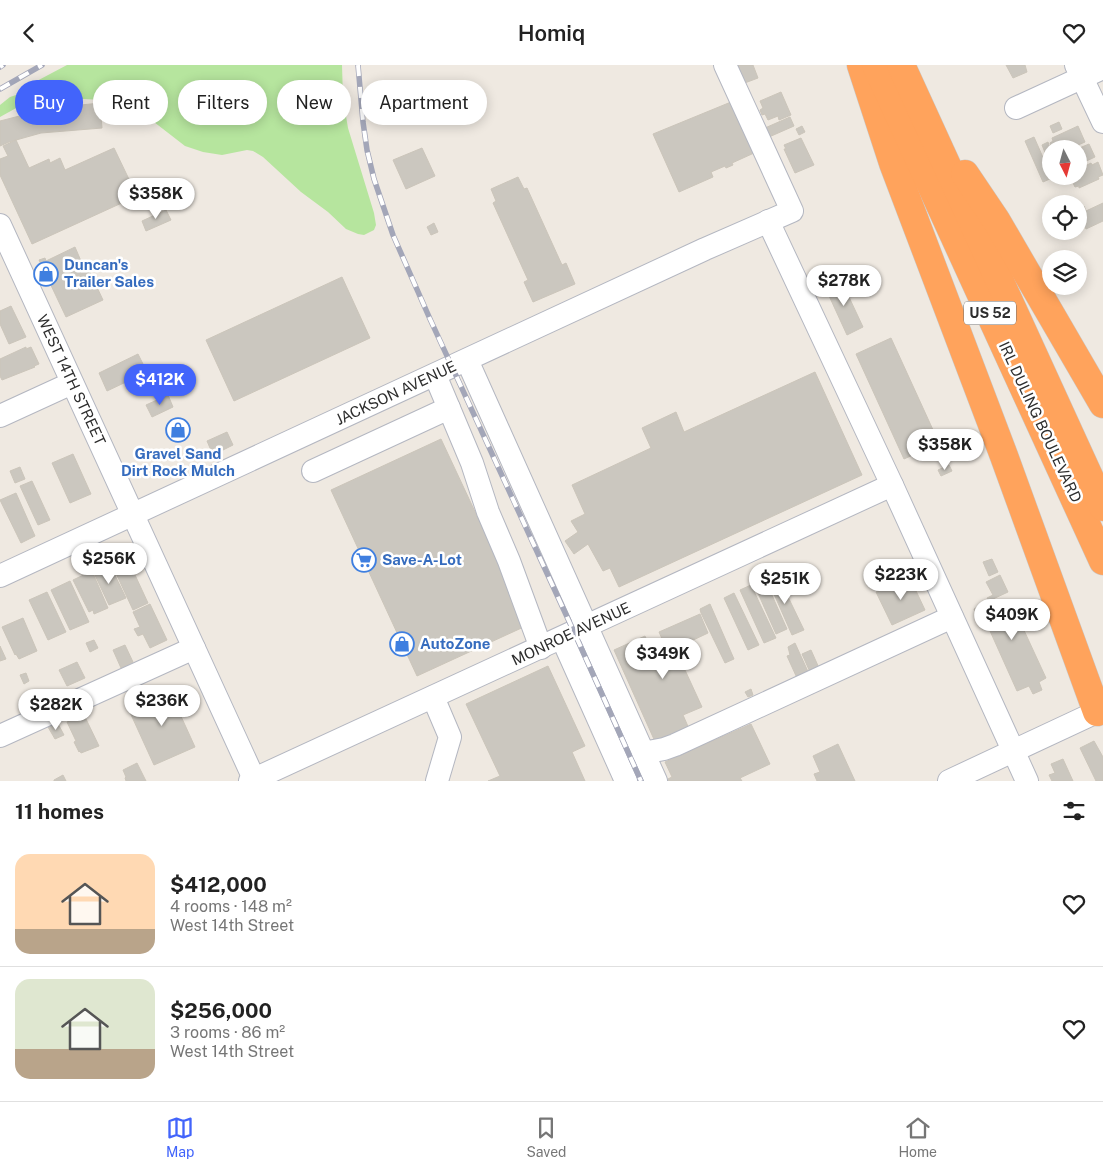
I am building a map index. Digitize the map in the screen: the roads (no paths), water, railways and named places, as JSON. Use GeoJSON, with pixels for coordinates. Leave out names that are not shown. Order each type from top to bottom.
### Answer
{"type":"FeatureCollection","features":[{"type":"Feature","properties":{"kind":"highway"},"geometry":{"type":"LineString","coordinates":[[861,65],[894,163],[1100,711]]}},
{"type":"Feature","properties":{"kind":"highway","name":"IRL DULING BOULEVARD"},"geometry":{"type":"LineString","coordinates":[[876,65],[1103,561]]}},
{"type":"Feature","properties":{"kind":"highway","name":"IRL DULING BOULEVARD"},"geometry":{"type":"LineString","coordinates":[[901,65],[1103,507]]}},
{"type":"Feature","properties":{"kind":"highway"},"geometry":{"type":"LineString","coordinates":[[924,115],[996,220],[1103,404]]}},
{"type":"Feature","properties":{"kind":"street","name":"JACKSON AVENUE"},"geometry":{"type":"LineString","coordinates":[[0,576],[792,211],[725,65]]}},
{"type":"Feature","properties":{"kind":"street"},"geometry":{"type":"LineString","coordinates":[[1016,108],[1079,71],[1103,68]]}},
{"type":"Feature","properties":{"kind":"street"},"geometry":{"type":"LineString","coordinates":[[1079,71],[1103,122]]}},
{"type":"Feature","properties":{"kind":"street"},"geometry":{"type":"LineString","coordinates":[[768,221],[892,485],[1027,781]]}},
{"type":"Feature","properties":{"kind":"street","name":"WEST 14TH STREET"},"geometry":{"type":"LineString","coordinates":[[0,225],[6,253],[72,383],[253,780]]}},
{"type":"Feature","properties":{"kind":"street"},"geometry":{"type":"LineString","coordinates":[[467,360],[656,781]]}},
{"type":"Feature","properties":{"kind":"street"},"geometry":{"type":"LineString","coordinates":[[435,375],[472,463],[488,512],[509,561],[541,648]]}},
{"type":"Feature","properties":{"kind":"street"},"geometry":{"type":"LineString","coordinates":[[0,416],[72,383]]}},
{"type":"Feature","properties":{"kind":"street"},"geometry":{"type":"LineString","coordinates":[[313,471],[449,408]]}},
{"type":"Feature","properties":{"kind":"street","name":"MONROE AVENUE"},"geometry":{"type":"LineString","coordinates":[[253,780],[892,485]]}},
{"type":"Feature","properties":{"kind":"street"},"geometry":{"type":"LineString","coordinates":[[643,753],[676,745],[952,617]]}},
{"type":"Feature","properties":{"kind":"street"},"geometry":{"type":"LineString","coordinates":[[562,638],[626,781]]}},
{"type":"Feature","properties":{"kind":"street"},"geometry":{"type":"LineString","coordinates":[[0,736],[194,648]]}},
{"type":"Feature","properties":{"kind":"street"},"geometry":{"type":"LineString","coordinates":[[433,697],[450,737],[437,781]]}},
{"type":"Feature","properties":{"kind":"street"},"geometry":{"type":"LineString","coordinates":[[949,781],[972,776],[1014,751],[1100,711]]}},
{"type":"Feature","properties":{"kind":"railway"},"geometry":{"type":"LineString","coordinates":[[0,89],[42,65]]}},
{"type":"Feature","properties":{"kind":"railway"},"geometry":{"type":"LineString","coordinates":[[358,65],[367,150],[374,179],[393,235],[641,781]]}},
{"type":"Feature","properties":{"kind":"place","name":"Duncan's Trailer Sales"},"geometry":{"type":"Point","coordinates":[46,274]}},
{"type":"Feature","properties":{"kind":"place","name":"Gravel Sand Dirt Rock Mulch"},"geometry":{"type":"Point","coordinates":[178,430]}},
{"type":"Feature","properties":{"kind":"place","name":"Save-A-Lot"},"geometry":{"type":"Point","coordinates":[364,560]}},
{"type":"Feature","properties":{"kind":"place","name":"AutoZone"},"geometry":{"type":"Point","coordinates":[402,644]}}]}
